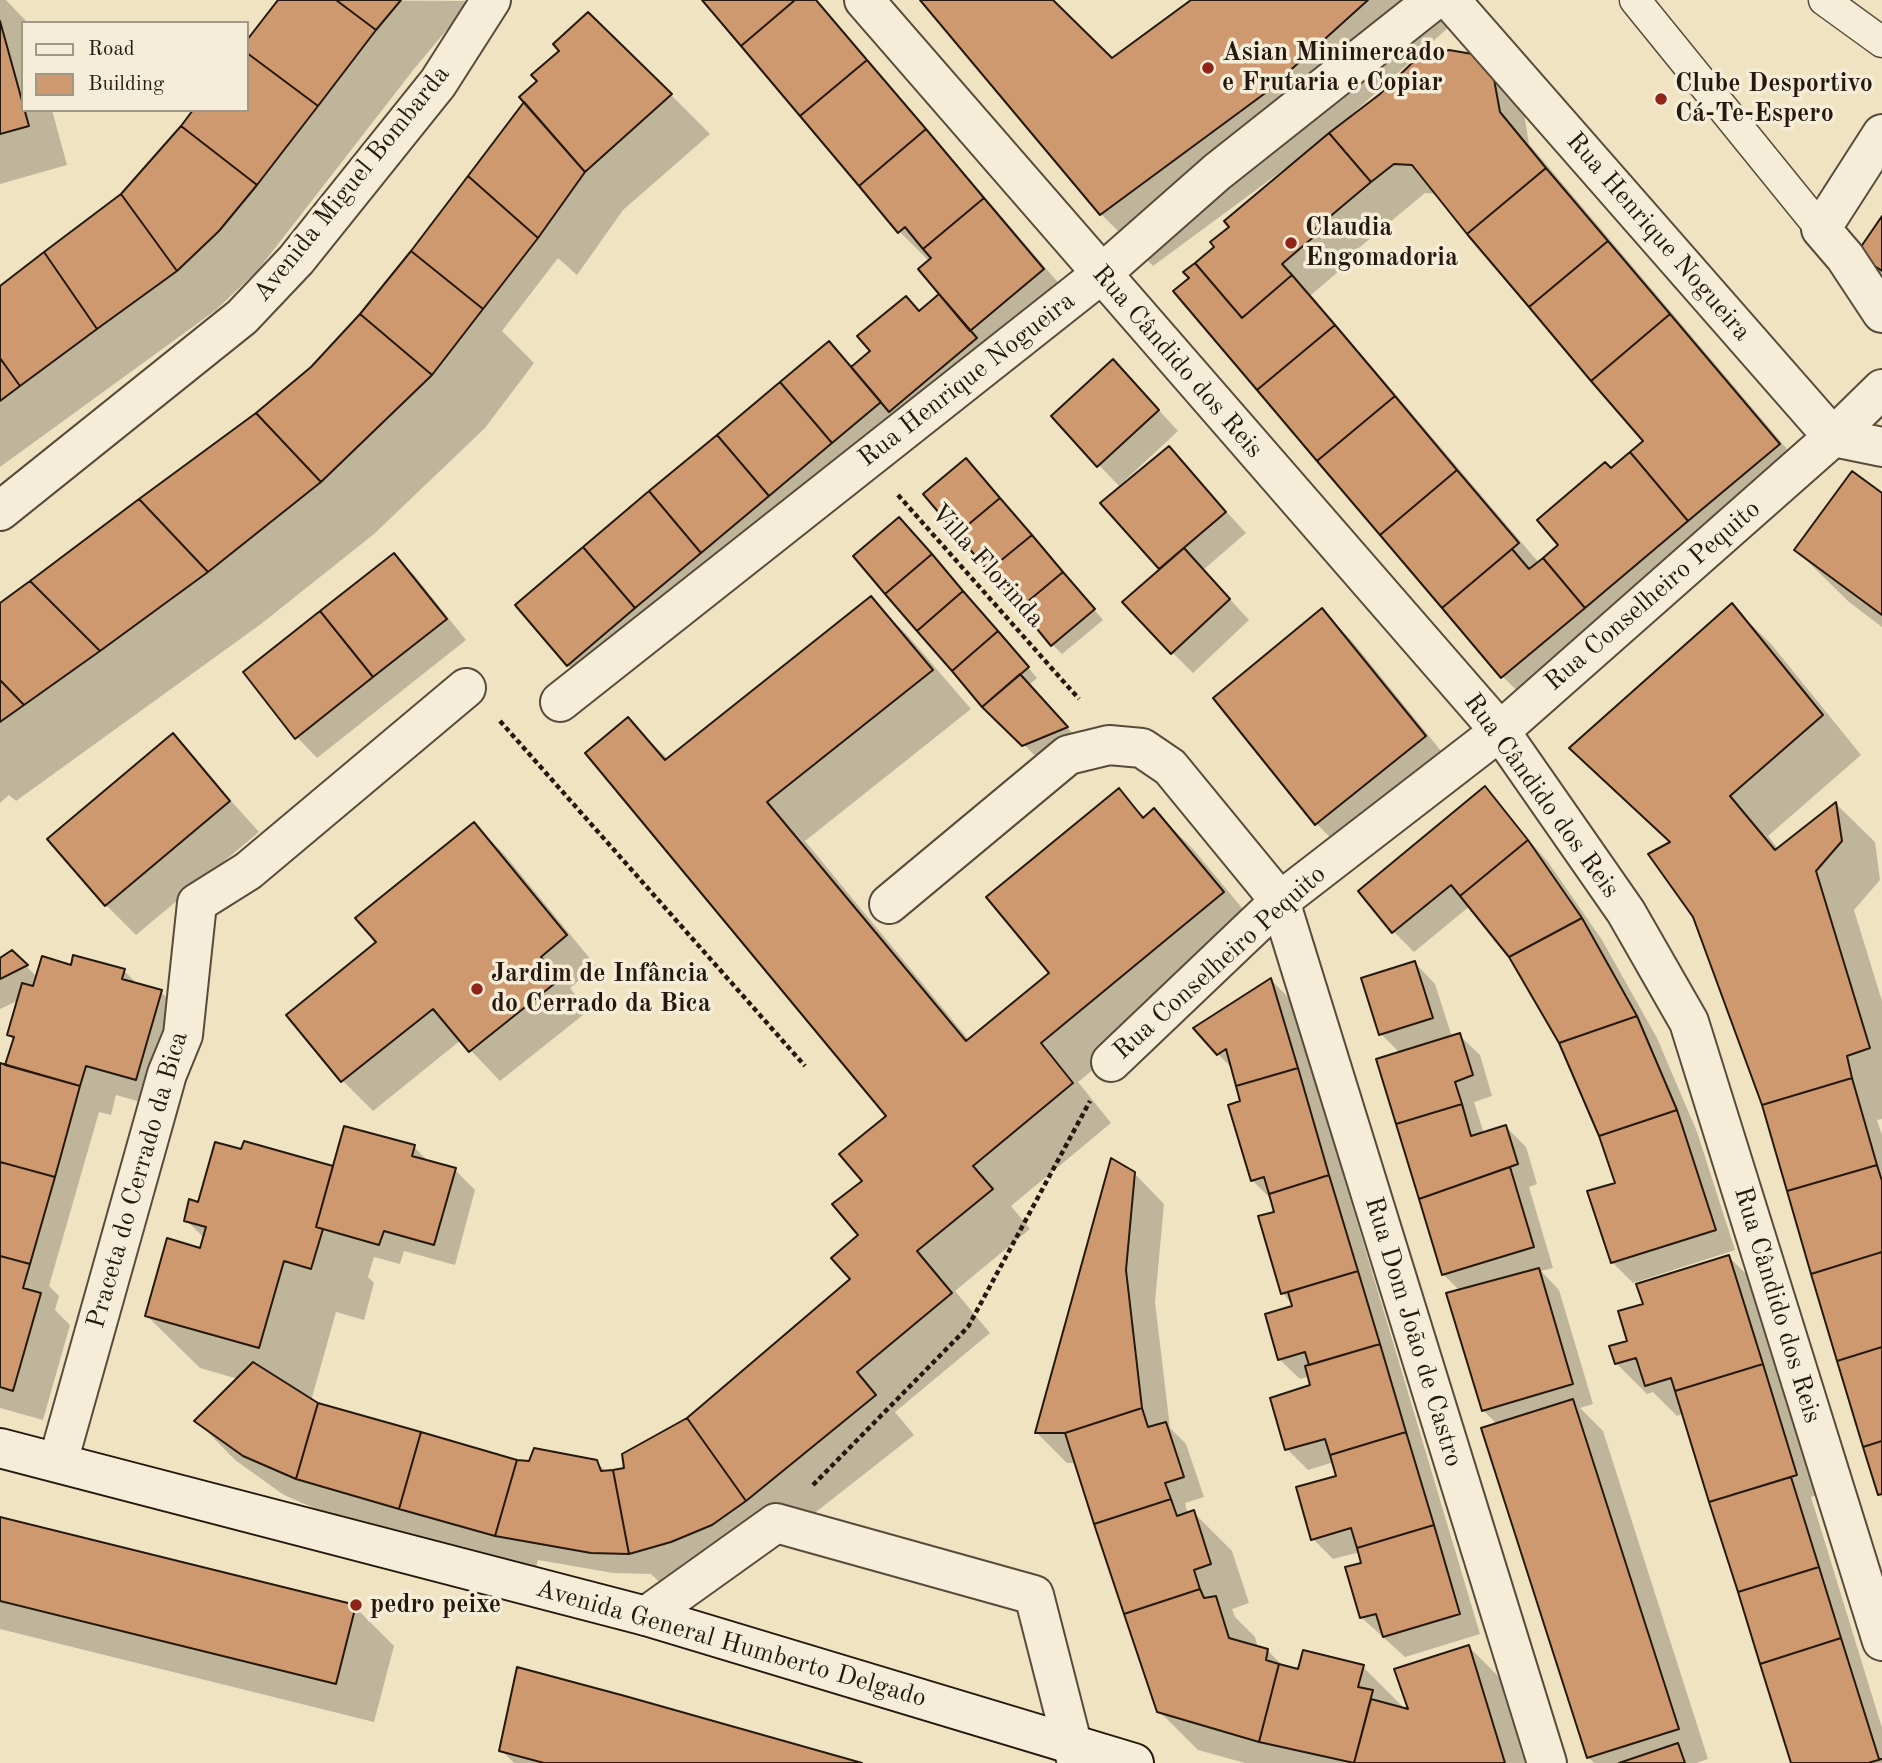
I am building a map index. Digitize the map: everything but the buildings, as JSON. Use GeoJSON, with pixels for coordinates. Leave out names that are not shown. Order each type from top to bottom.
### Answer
{"type":"FeatureCollection","features":[{"type":"Feature","properties":{"kind":"street","name":"Avenida Miguel Bombarda"},"geometry":{"type":"LineString","coordinates":[[0,511],[251,307],[296,260],[438,83],[492,0]]}},
{"type":"Feature","properties":{"kind":"street","name":"Rua Cândido dos Reis"},"geometry":{"type":"LineString","coordinates":[[864,0],[1100,275],[1500,731],[1626,912],[1689,1022],[1882,1642]]}},
{"type":"Feature","properties":{"kind":"street","name":"Rua Henrique Nogueira"},"geometry":{"type":"LineString","coordinates":[[560,702],[1100,275],[1217,173],[1434,0]]}},
{"type":"Feature","properties":{"kind":"street","name":"Rua Henrique Nogueira"},"geometry":{"type":"LineString","coordinates":[[1450,0],[1833,437]]}},
{"type":"Feature","properties":{"kind":"street"},"geometry":{"type":"LineString","coordinates":[[1882,134],[1821,229],[1844,257],[1882,313]]}},
{"type":"Feature","properties":{"kind":"street","name":"Rua Conselheiro Pequito"},"geometry":{"type":"LineString","coordinates":[[1111,1062],[1280,901],[1500,731],[1833,437],[1882,389]]}},
{"type":"Feature","properties":{"kind":"street"},"geometry":{"type":"LineString","coordinates":[[1833,437],[1882,447]]}},
{"type":"Feature","properties":{"kind":"street","name":"Praceta do Cerrado da Bica"},"geometry":{"type":"LineString","coordinates":[[58,1462],[167,1074],[183,1035],[197,903],[248,871],[466,688]]}},
{"type":"Feature","properties":{"kind":"street"},"geometry":{"type":"LineString","coordinates":[[889,904],[1068,755],[1108,745],[1142,748],[1170,767],[1280,901]]}},
{"type":"Feature","properties":{"kind":"street","name":"Rua Dom João de Castro"},"geometry":{"type":"LineString","coordinates":[[1280,901],[1547,1763]]}},
{"type":"Feature","properties":{"kind":"street","name":"Avenida General Humberto Delgado"},"geometry":{"type":"LineString","coordinates":[[0,1448],[646,1616],[1074,1753],[1134,1763]]}},
{"type":"Feature","properties":{"kind":"street"},"geometry":{"type":"LineString","coordinates":[[646,1616],[776,1523],[1034,1595],[1074,1753]]}},
{"type":"Feature","properties":{"kind":"lane"},"geometry":{"type":"LineString","coordinates":[[1635,0],[1821,229]]}},
{"type":"Feature","properties":{"kind":"lane"},"geometry":{"type":"LineString","coordinates":[[1824,0],[1882,42]]}},
{"type":"Feature","properties":{"kind":"path","name":"Villa Florinda"},"geometry":{"type":"LineString","coordinates":[[866,460],[1079,699]]}},
{"type":"Feature","properties":{"kind":"path"},"geometry":{"type":"LineString","coordinates":[[466,688],[520,740],[805,1066]]}},
{"type":"Feature","properties":{"kind":"path","name":"Rua Conselheiro Pequito"},"geometry":{"type":"LineString","coordinates":[[776,1523],[968,1327],[1111,1062]]}},
{"type":"Feature","properties":{"kind":"place","name":"Asian Minimercado e Frutaria e Copiar"},"geometry":{"type":"Point","coordinates":[1208,68]}},
{"type":"Feature","properties":{"kind":"place","name":"Clube Desportivo Cá-Te-Espero"},"geometry":{"type":"Point","coordinates":[1661,99]}},
{"type":"Feature","properties":{"kind":"place","name":"Claudia Engomadoria"},"geometry":{"type":"Point","coordinates":[1291,243]}},
{"type":"Feature","properties":{"kind":"place","name":"Jardim de Infância do Cerrado da Bica"},"geometry":{"type":"Point","coordinates":[477,989]}},
{"type":"Feature","properties":{"kind":"place","name":"pedro peixe"},"geometry":{"type":"Point","coordinates":[356,1605]}}]}
